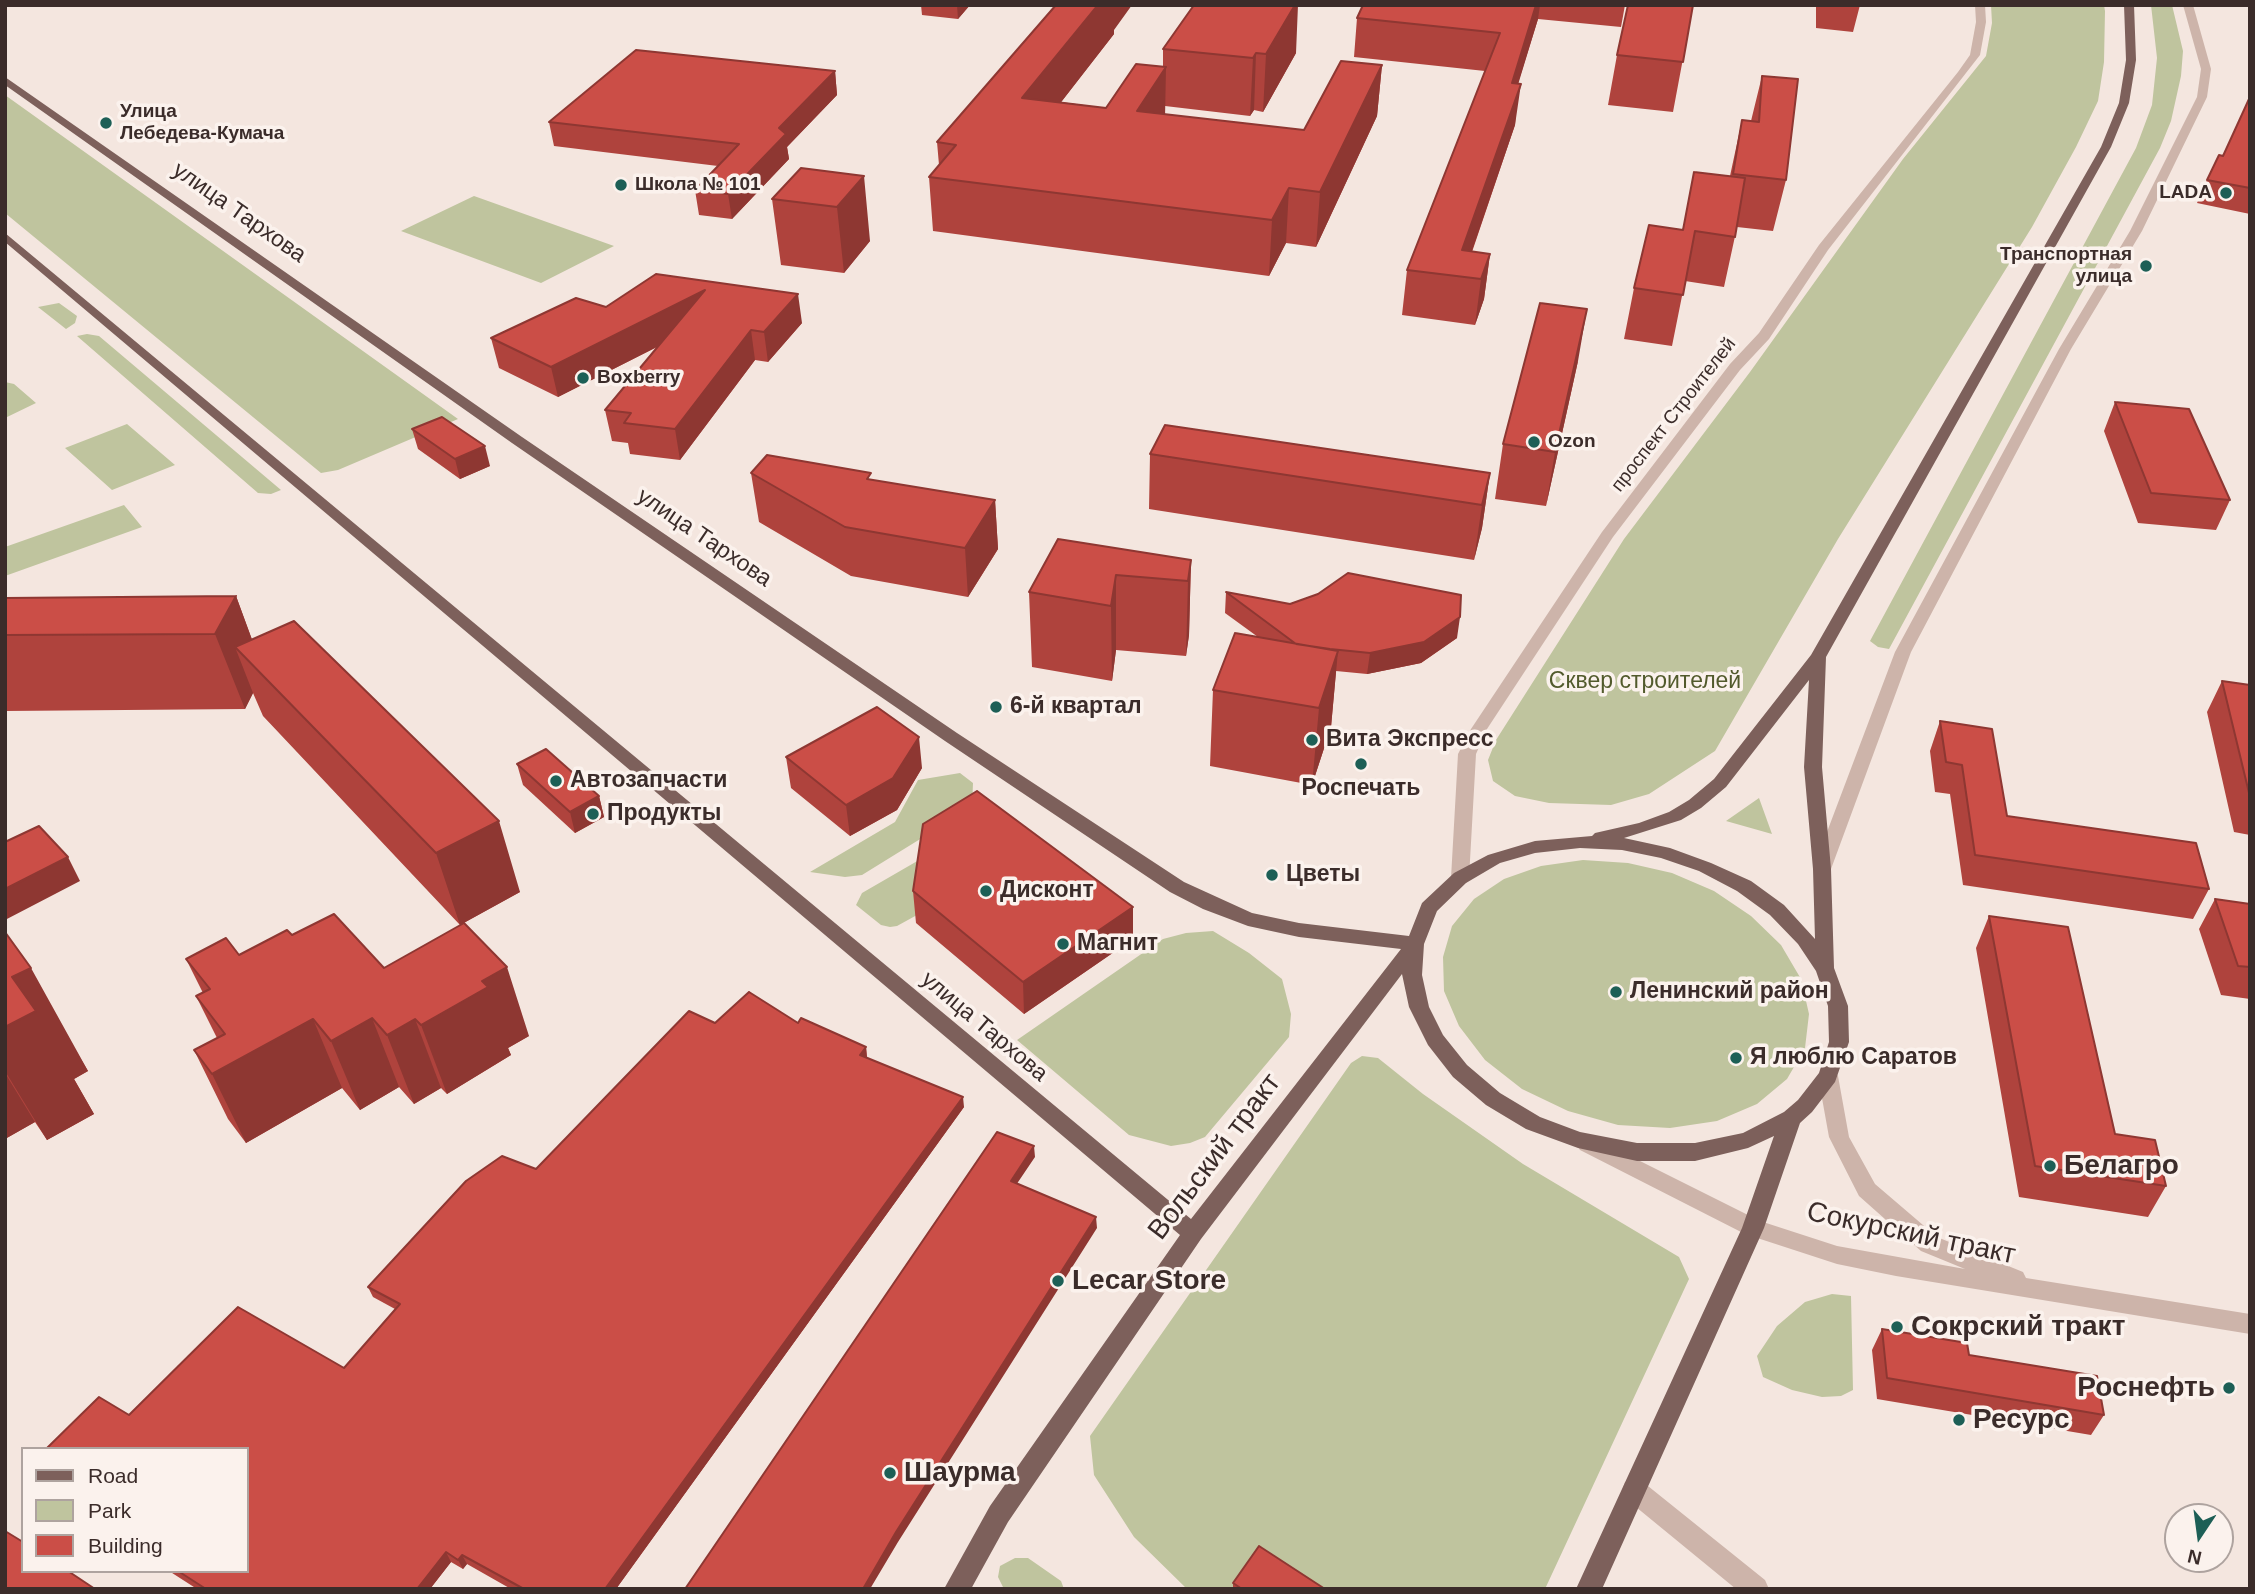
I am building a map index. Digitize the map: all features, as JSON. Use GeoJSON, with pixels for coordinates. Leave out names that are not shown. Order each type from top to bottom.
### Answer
{"type":"FeatureCollection","features":[{"type":"Feature","properties":{"kind":"main road"},"geometry":{"type":"LineString","coordinates":[[1580,842],[1622,844],[1664,852],[1705,867],[1744,886],[1777,911],[1805,939],[1825,970],[1838,1006],[1839,1042],[1828,1076],[1805,1106],[1791,1118],[1748,1140],[1695,1152],[1637,1152],[1578,1140],[1534,1123],[1493,1099],[1460,1071],[1435,1040],[1419,1007],[1412,975],[1415,943],[1429,908],[1460,878],[1494,859],[1535,847],[1580,842],[1643,828],[1675,816],[1695,803],[1720,783],[1818,657],[2106,148],[2124,103],[2131,60],[2129,5]]}},
{"type":"Feature","properties":{"kind":"main road","name":"улица Тархова"},"geometry":{"type":"LineString","coordinates":[[5,80],[508,433],[951,737],[1177,887],[1248,919],[1299,930],[1415,943]]}},
{"type":"Feature","properties":{"kind":"main road","name":"улица Тархова"},"geometry":{"type":"LineString","coordinates":[[5,236],[1193,1233]]}},
{"type":"Feature","properties":{"kind":"main road"},"geometry":{"type":"LineString","coordinates":[[1818,657],[1813,766],[1822,869],[1825,970]]}},
{"type":"Feature","properties":{"kind":"main road","name":"Вольский тракт"},"geometry":{"type":"LineString","coordinates":[[957,1589],[999,1514],[1193,1233],[1415,943]]}},
{"type":"Feature","properties":{"kind":"main road"},"geometry":{"type":"LineString","coordinates":[[1589,1589],[1753,1228],[1791,1118]]}},
{"type":"Feature","properties":{"kind":"street","name":"проспект Строителей"},"geometry":{"type":"LineString","coordinates":[[1460,878],[1467,754],[1479,729],[1607,535],[1735,367],[1764,335],[1823,248],[1962,74],[1975,55],[1981,22],[1980,5]]}},
{"type":"Feature","properties":{"kind":"street"},"geometry":{"type":"LineString","coordinates":[[1822,869],[1903,652],[2065,349],[2136,231],[2202,97],[2206,69],[2188,5]]}},
{"type":"Feature","properties":{"kind":"street","name":"Сокурский тракт"},"geometry":{"type":"LineString","coordinates":[[1828,1076],[1839,1138],[1867,1190],[1929,1244],[2044,1291]]}},
{"type":"Feature","properties":{"kind":"street","name":"Сокурский тракт"},"geometry":{"type":"LineString","coordinates":[[1578,1140],[1753,1228],[1837,1255],[1884,1265],[2250,1324]]}},
{"type":"Feature","properties":{"kind":"street"},"geometry":{"type":"LineString","coordinates":[[1634,1490],[1756,1589]]}},
{"type":"Feature","properties":{"kind":"green space","name":"Cквер cтроителей"},"geometry":{"type":"Polygon","coordinates":[[[1991,5],[2104,5],[2104,62],[2098,101],[2032,227],[1838,539],[1715,751],[1649,794],[1611,805],[1549,803],[1515,796],[1493,781],[1488,760],[1496,740],[1624,539],[1750,372],[1903,159],[1986,56],[1992,23],[1991,5]]]}},
{"type":"Feature","properties":{"kind":"green space"},"geometry":{"type":"Polygon","coordinates":[[[2151,5],[2172,5],[2183,51],[2181,76],[2171,121],[2160,148],[1889,649],[1878,647],[1870,641],[2136,148],[2152,105],[2157,58],[2151,5]]]}},
{"type":"Feature","properties":{"kind":"green space"},"geometry":{"type":"Polygon","coordinates":[[[5,95],[458,419],[338,470],[321,473],[5,213],[5,95]]]}},
{"type":"Feature","properties":{"kind":"green space"},"geometry":{"type":"Polygon","coordinates":[[[474,196],[614,246],[541,283],[401,231],[474,196]]]}},
{"type":"Feature","properties":{"kind":"green space"},"geometry":{"type":"Polygon","coordinates":[[[59,303],[77,316],[75,323],[66,329],[38,307],[59,303]]]}},
{"type":"Feature","properties":{"kind":"green space"},"geometry":{"type":"Polygon","coordinates":[[[77,336],[99,336],[281,490],[271,494],[258,493],[77,336]]]}},
{"type":"Feature","properties":{"kind":"green space"},"geometry":{"type":"Polygon","coordinates":[[[5,382],[14,384],[36,403],[5,418],[5,382]]]}},
{"type":"Feature","properties":{"kind":"green space"},"geometry":{"type":"Polygon","coordinates":[[[127,424],[175,465],[112,490],[65,448],[127,424]]]}},
{"type":"Feature","properties":{"kind":"green space"},"geometry":{"type":"Polygon","coordinates":[[[124,505],[142,527],[5,576],[5,547],[124,505]]]}},
{"type":"Feature","properties":{"kind":"green space"},"geometry":{"type":"Polygon","coordinates":[[[960,773],[973,783],[972,807],[862,875],[845,877],[810,872],[895,822],[918,780],[960,773]]]}},
{"type":"Feature","properties":{"kind":"green space"},"geometry":{"type":"Polygon","coordinates":[[[1759,798],[1772,834],[1726,821],[1759,798]]]}},
{"type":"Feature","properties":{"kind":"green space"},"geometry":{"type":"Polygon","coordinates":[[[926,856],[917,915],[890,927],[881,925],[856,905],[862,893],[926,856]]]}},
{"type":"Feature","properties":{"kind":"green space"},"geometry":{"type":"Polygon","coordinates":[[[1583,860],[1628,863],[1672,873],[1714,891],[1751,916],[1781,945],[1801,979],[1809,1014],[1805,1048],[1787,1079],[1757,1104],[1717,1121],[1670,1128],[1618,1125],[1568,1111],[1522,1089],[1485,1060],[1459,1026],[1444,991],[1443,957],[1452,926],[1474,899],[1504,879],[1541,866],[1583,860]]]}},
{"type":"Feature","properties":{"kind":"green space"},"geometry":{"type":"Polygon","coordinates":[[[1213,931],[1249,953],[1282,979],[1291,1014],[1289,1037],[1205,1137],[1171,1146],[1129,1135],[1017,1040],[1163,939],[1186,933],[1213,931]]]}},
{"type":"Feature","properties":{"kind":"green space"},"geometry":{"type":"Polygon","coordinates":[[[1362,1056],[1378,1058],[1423,1094],[1523,1164],[1679,1257],[1689,1279],[1545,1589],[1187,1589],[1134,1537],[1094,1475],[1090,1436],[1351,1063],[1362,1056]]]}},
{"type":"Feature","properties":{"kind":"green space"},"geometry":{"type":"Polygon","coordinates":[[[1832,1294],[1851,1296],[1853,1390],[1841,1396],[1822,1397],[1792,1390],[1763,1377],[1757,1356],[1777,1326],[1805,1302],[1832,1294]]]}},
{"type":"Feature","properties":{"kind":"green space"},"geometry":{"type":"Polygon","coordinates":[[[1015,1558],[1028,1558],[1061,1581],[1064,1589],[1004,1589],[998,1577],[1000,1566],[1015,1558]]]}},
{"type":"Feature","properties":{"kind":"building"},"geometry":{"type":"Polygon","coordinates":[[[1056,5],[1098,5],[1022,98],[1106,108],[1136,64],[1166,67],[1137,111],[1304,130],[1341,61],[1382,65],[1320,192],[1289,188],[1272,220],[929,177],[956,145],[937,142],[1056,5]]]}},
{"type":"Feature","properties":{"kind":"building"},"geometry":{"type":"Polygon","coordinates":[[[1194,5],[1295,5],[1266,54],[1256,53],[1253,58],[1163,49],[1194,5]]]}},
{"type":"Feature","properties":{"kind":"building"},"geometry":{"type":"Polygon","coordinates":[[[1363,5],[1536,5],[1512,83],[1521,84],[1462,250],[1490,254],[1481,279],[1407,270],[1500,33],[1357,18],[1363,5]]]}},
{"type":"Feature","properties":{"kind":"building"},"geometry":{"type":"Polygon","coordinates":[[[1628,5],[1693,5],[1683,62],[1617,55],[1628,5]]]}},
{"type":"Feature","properties":{"kind":"building"},"geometry":{"type":"Polygon","coordinates":[[[636,50],[835,71],[779,128],[786,134],[728,194],[695,190],[739,144],[549,122],[636,50]]]}},
{"type":"Feature","properties":{"kind":"building"},"geometry":{"type":"Polygon","coordinates":[[[1762,76],[1798,79],[1786,180],[1733,174],[1742,120],[1759,122],[1762,76]]]}},
{"type":"Feature","properties":{"kind":"building"},"geometry":{"type":"Polygon","coordinates":[[[2249,99],[2250,188],[2207,180],[2219,155],[2223,156],[2249,99]]]}},
{"type":"Feature","properties":{"kind":"building"},"geometry":{"type":"Polygon","coordinates":[[[801,168],[864,176],[837,207],[772,199],[801,168]]]}},
{"type":"Feature","properties":{"kind":"building"},"geometry":{"type":"Polygon","coordinates":[[[1694,172],[1745,178],[1735,237],[1695,231],[1683,295],[1634,288],[1649,225],[1683,230],[1694,172]]]}},
{"type":"Feature","properties":{"kind":"building"},"geometry":{"type":"Polygon","coordinates":[[[656,274],[798,294],[764,332],[751,330],[675,429],[624,423],[631,413],[605,410],[705,290],[551,367],[491,338],[576,298],[606,307],[656,274]]]}},
{"type":"Feature","properties":{"kind":"building"},"geometry":{"type":"Polygon","coordinates":[[[1540,303],[1587,309],[1555,452],[1503,444],[1540,303]]]}},
{"type":"Feature","properties":{"kind":"building"},"geometry":{"type":"Polygon","coordinates":[[[2115,402],[2189,409],[2230,500],[2151,493],[2115,402]]]}},
{"type":"Feature","properties":{"kind":"building"},"geometry":{"type":"Polygon","coordinates":[[[442,417],[485,446],[455,459],[412,429],[442,417]]]}},
{"type":"Feature","properties":{"kind":"building"},"geometry":{"type":"Polygon","coordinates":[[[1165,425],[1490,473],[1482,505],[1150,454],[1165,425]]]}},
{"type":"Feature","properties":{"kind":"building"},"geometry":{"type":"Polygon","coordinates":[[[767,455],[871,473],[867,479],[995,500],[965,548],[845,527],[751,473],[767,455]]]}},
{"type":"Feature","properties":{"kind":"building"},"geometry":{"type":"Polygon","coordinates":[[[1058,539],[1191,560],[1188,581],[1116,575],[1111,606],[1029,592],[1058,539]]]}},
{"type":"Feature","properties":{"kind":"building"},"geometry":{"type":"Polygon","coordinates":[[[1348,573],[1461,595],[1460,617],[1424,642],[1370,653],[1330,649],[1296,644],[1226,592],[1290,604],[1318,594],[1348,573]]]}},
{"type":"Feature","properties":{"kind":"building"},"geometry":{"type":"Polygon","coordinates":[[[236,596],[215,634],[5,635],[5,598],[236,596]]]}},
{"type":"Feature","properties":{"kind":"building"},"geometry":{"type":"Polygon","coordinates":[[[294,621],[499,821],[436,853],[235,647],[294,621]]]}},
{"type":"Feature","properties":{"kind":"building"},"geometry":{"type":"Polygon","coordinates":[[[1235,633],[1338,651],[1319,708],[1213,690],[1235,633]]]}},
{"type":"Feature","properties":{"kind":"building"},"geometry":{"type":"Polygon","coordinates":[[[2222,681],[2250,685],[2250,797],[2222,681]]]}},
{"type":"Feature","properties":{"kind":"building"},"geometry":{"type":"Polygon","coordinates":[[[877,707],[919,737],[893,778],[846,805],[786,757],[877,707]]]}},
{"type":"Feature","properties":{"kind":"building"},"geometry":{"type":"Polygon","coordinates":[[[1940,721],[1992,729],[2007,816],[2196,843],[2209,889],[1975,855],[1962,765],[1946,762],[1940,721]]]}},
{"type":"Feature","properties":{"kind":"building"},"geometry":{"type":"Polygon","coordinates":[[[546,749],[599,796],[570,812],[517,764],[546,749]]]}},
{"type":"Feature","properties":{"kind":"building"},"geometry":{"type":"Polygon","coordinates":[[[977,791],[1133,907],[1023,982],[913,891],[923,824],[977,791]]]}},
{"type":"Feature","properties":{"kind":"building"},"geometry":{"type":"Polygon","coordinates":[[[39,826],[68,857],[5,889],[5,842],[39,826]]]}},
{"type":"Feature","properties":{"kind":"building"},"geometry":{"type":"Polygon","coordinates":[[[2215,899],[2250,904],[2250,967],[2238,966],[2215,899]]]}},
{"type":"Feature","properties":{"kind":"building"},"geometry":{"type":"Polygon","coordinates":[[[334,914],[384,968],[464,923],[507,967],[482,981],[488,987],[421,1025],[415,1019],[387,1035],[372,1018],[331,1041],[313,1019],[212,1074],[194,1050],[225,1034],[196,996],[210,989],[186,959],[226,938],[239,955],[287,930],[292,935],[334,914]]]}},
{"type":"Feature","properties":{"kind":"building"},"geometry":{"type":"Polygon","coordinates":[[[1989,916],[2068,927],[2115,1134],[2155,1140],[2166,1186],[2035,1166],[1989,916]]]}},
{"type":"Feature","properties":{"kind":"building"},"geometry":{"type":"Polygon","coordinates":[[[5,932],[31,968],[12,977],[36,1011],[5,1027],[5,932]]]}},
{"type":"Feature","properties":{"kind":"building"},"geometry":{"type":"Polygon","coordinates":[[[749,992],[798,1023],[801,1018],[866,1047],[860,1055],[963,1097],[605,1589],[524,1589],[462,1555],[458,1560],[446,1552],[417,1589],[206,1589],[181,1573],[248,1573],[248,1447],[48,1447],[99,1397],[129,1415],[238,1307],[344,1368],[400,1304],[368,1287],[466,1181],[502,1156],[536,1169],[689,1011],[715,1023],[749,992]]]}},
{"type":"Feature","properties":{"kind":"building"},"geometry":{"type":"Polygon","coordinates":[[[997,1132],[1034,1146],[1011,1181],[1096,1217],[896,1532],[863,1589],[685,1589],[997,1132]]]}},
{"type":"Feature","properties":{"kind":"building"},"geometry":{"type":"Polygon","coordinates":[[[1882,1329],[1967,1343],[1969,1355],[2097,1376],[2104,1415],[1887,1378],[1882,1329]]]}},
{"type":"Feature","properties":{"kind":"building"},"geometry":{"type":"Polygon","coordinates":[[[5,1531],[21,1541],[21,1573],[71,1573],[95,1589],[5,1589],[5,1531]]]}},
{"type":"Feature","properties":{"kind":"building"},"geometry":{"type":"Polygon","coordinates":[[[1259,1546],[1325,1589],[1242,1589],[1233,1583],[1259,1546]]]}},
{"type":"Feature","properties":{"kind":"place","name":"Улица Лебедева-Кумача"},"geometry":{"type":"Point","coordinates":[106,123]}},
{"type":"Feature","properties":{"kind":"place","name":"Школа № 101"},"geometry":{"type":"Point","coordinates":[621,185]}},
{"type":"Feature","properties":{"kind":"place","name":"LADA"},"geometry":{"type":"Point","coordinates":[2226,193]}},
{"type":"Feature","properties":{"kind":"place","name":"Транспортная улица"},"geometry":{"type":"Point","coordinates":[2146,266]}},
{"type":"Feature","properties":{"kind":"place","name":"Boxberry"},"geometry":{"type":"Point","coordinates":[583,378]}},
{"type":"Feature","properties":{"kind":"place","name":"Ozon"},"geometry":{"type":"Point","coordinates":[1534,442]}},
{"type":"Feature","properties":{"kind":"place","name":"6-й квартал"},"geometry":{"type":"Point","coordinates":[996,707]}},
{"type":"Feature","properties":{"kind":"place","name":"Вита Экспресс"},"geometry":{"type":"Point","coordinates":[1312,740]}},
{"type":"Feature","properties":{"kind":"place","name":"Роспечать"},"geometry":{"type":"Point","coordinates":[1361,764]}},
{"type":"Feature","properties":{"kind":"place","name":"Автозапчасти"},"geometry":{"type":"Point","coordinates":[556,781]}},
{"type":"Feature","properties":{"kind":"place","name":"Продукты"},"geometry":{"type":"Point","coordinates":[593,814]}},
{"type":"Feature","properties":{"kind":"place","name":"Цветы"},"geometry":{"type":"Point","coordinates":[1272,875]}},
{"type":"Feature","properties":{"kind":"place","name":"Дисконт"},"geometry":{"type":"Point","coordinates":[986,891]}},
{"type":"Feature","properties":{"kind":"place","name":"Магнит"},"geometry":{"type":"Point","coordinates":[1063,944]}},
{"type":"Feature","properties":{"kind":"place","name":"Ленинский район"},"geometry":{"type":"Point","coordinates":[1616,992]}},
{"type":"Feature","properties":{"kind":"place","name":"Я люблю Саратов"},"geometry":{"type":"Point","coordinates":[1736,1058]}},
{"type":"Feature","properties":{"kind":"place","name":"Белагро"},"geometry":{"type":"Point","coordinates":[2050,1166]}},
{"type":"Feature","properties":{"kind":"place","name":"Lecar Store"},"geometry":{"type":"Point","coordinates":[1058,1281]}},
{"type":"Feature","properties":{"kind":"place","name":"Сокрский тракт"},"geometry":{"type":"Point","coordinates":[1897,1327]}},
{"type":"Feature","properties":{"kind":"place","name":"Роснефть"},"geometry":{"type":"Point","coordinates":[2229,1388]}},
{"type":"Feature","properties":{"kind":"place","name":"Ресурс"},"geometry":{"type":"Point","coordinates":[1959,1420]}},
{"type":"Feature","properties":{"kind":"place","name":"Шаурма"},"geometry":{"type":"Point","coordinates":[890,1473]}}]}
